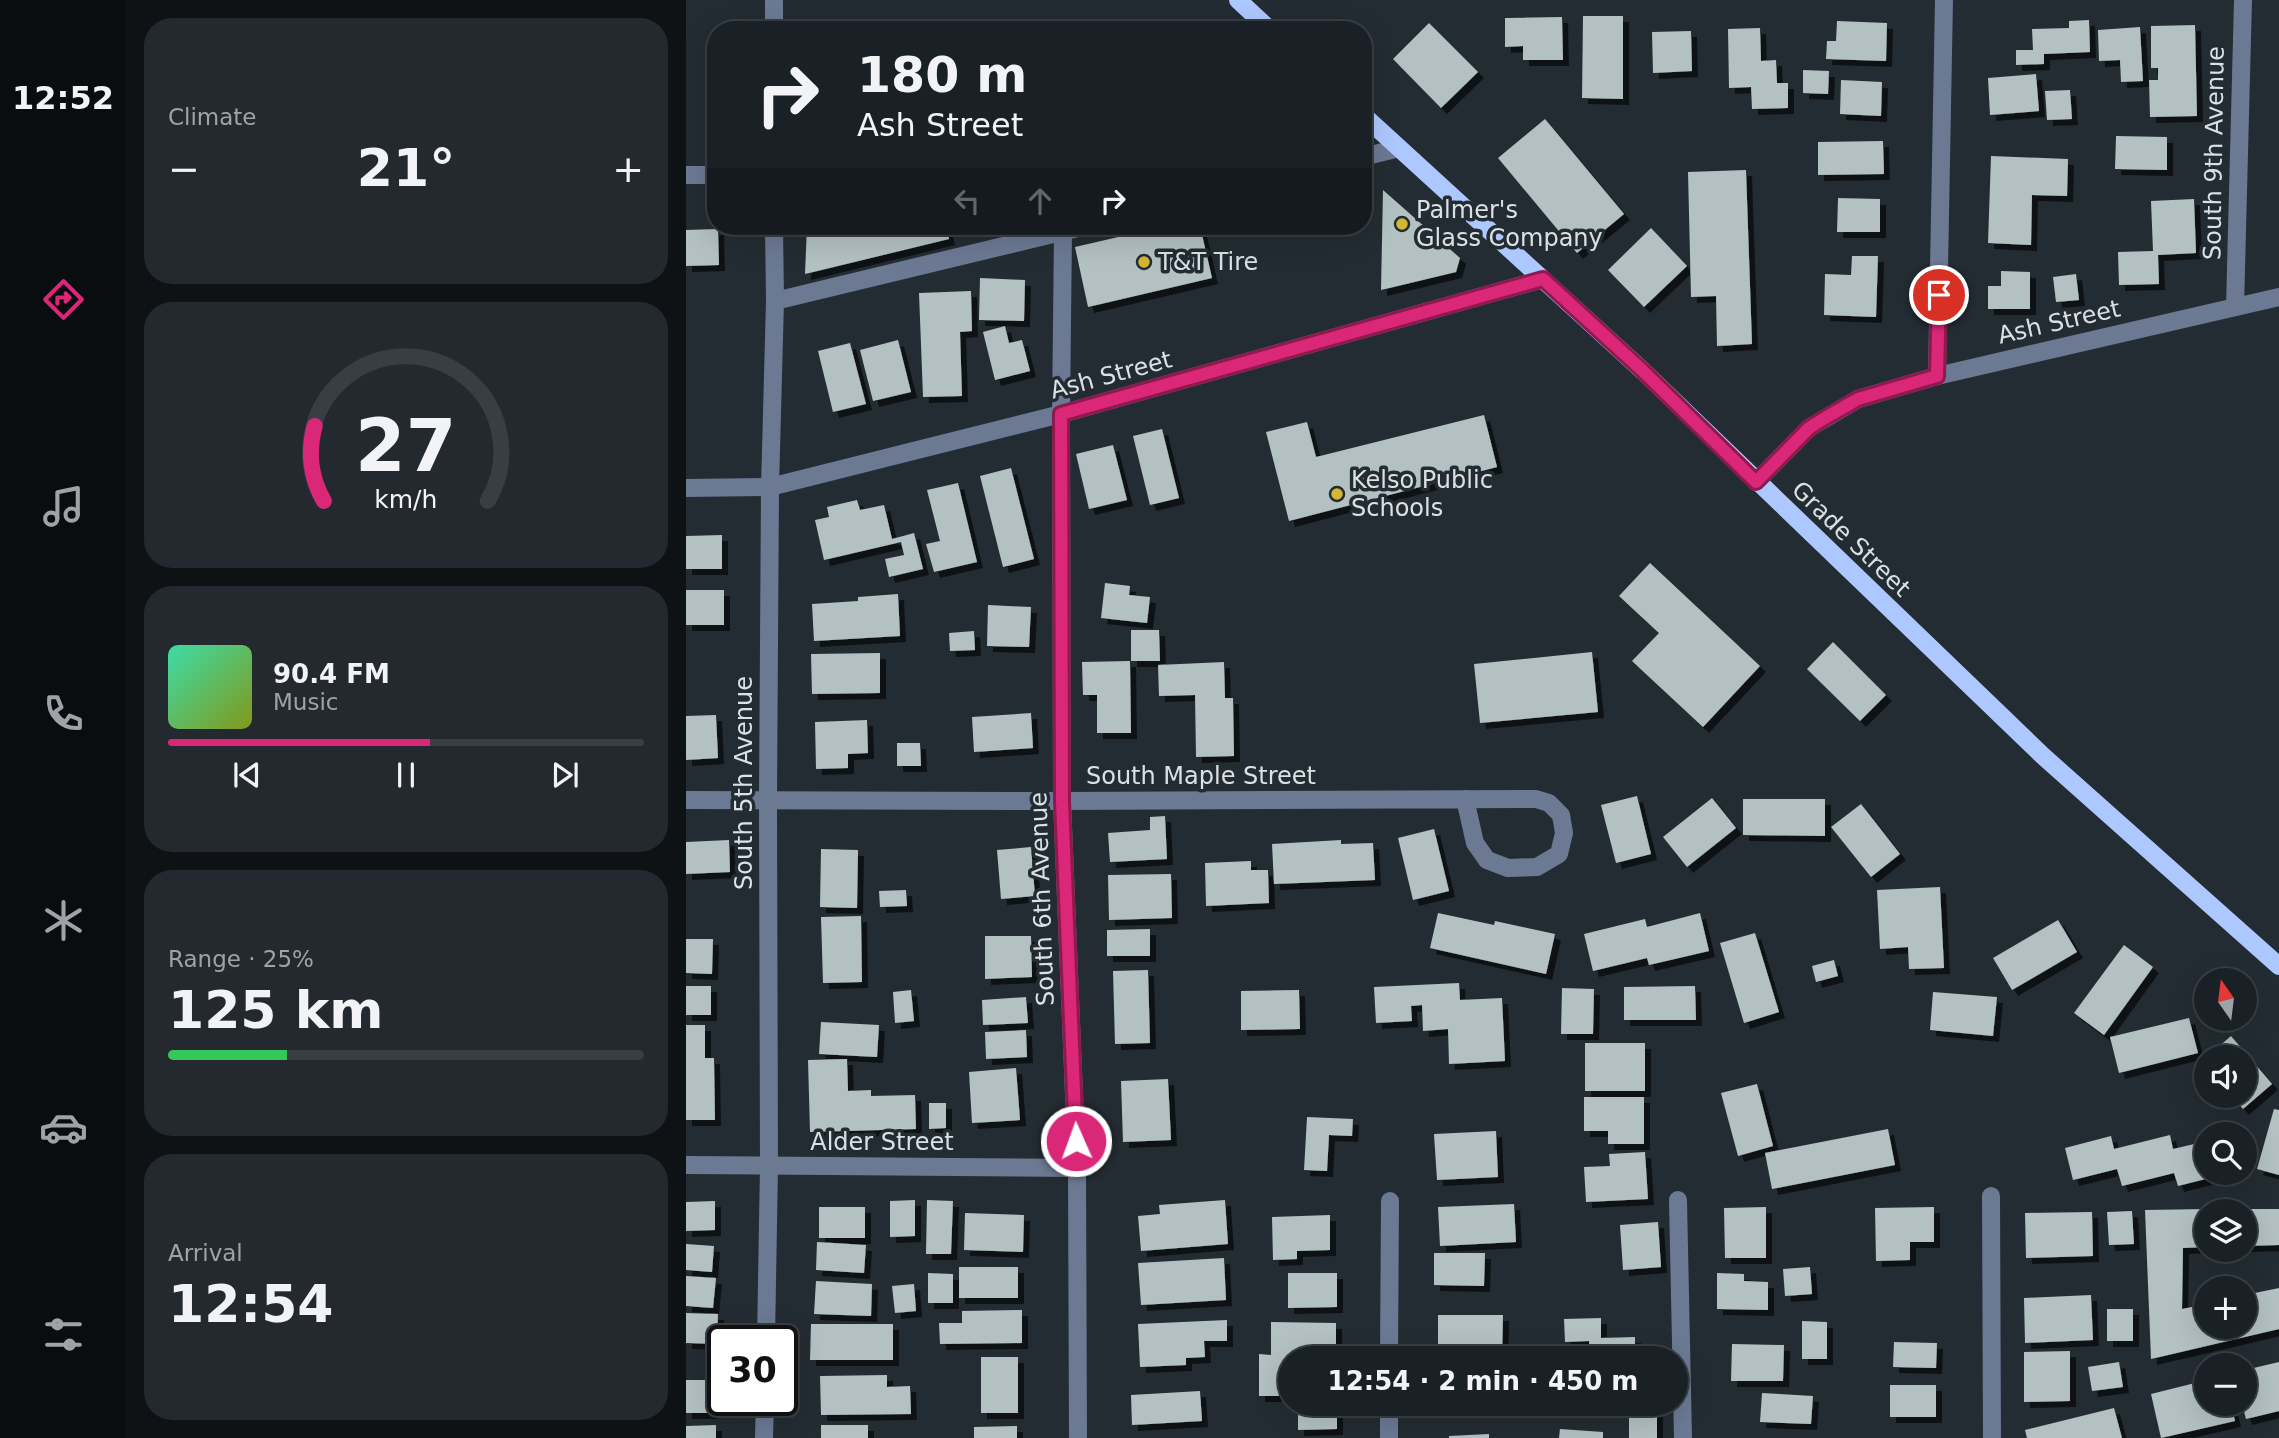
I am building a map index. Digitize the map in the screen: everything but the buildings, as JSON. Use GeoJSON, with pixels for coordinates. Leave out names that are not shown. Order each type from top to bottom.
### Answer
{"type":"FeatureCollection","features":[{"type":"Feature","properties":{"kind":"main road"},"geometry":{"type":"LineString","coordinates":[[1238,0],[1260,21]]}},
{"type":"Feature","properties":{"kind":"main road","name":"Grade Street"},"geometry":{"type":"LineString","coordinates":[[1372,123],[1643,371],[2043,756],[2279,966]]}},
{"type":"Feature","properties":{"kind":"street"},"geometry":{"type":"LineString","coordinates":[[774,0],[774,21]]}},
{"type":"Feature","properties":{"kind":"street"},"geometry":{"type":"LineString","coordinates":[[1937,376],[1944,0]]}},
{"type":"Feature","properties":{"kind":"street","name":"South 9th Avenue"},"geometry":{"type":"LineString","coordinates":[[2235,307],[2243,0]]}},
{"type":"Feature","properties":{"kind":"street"},"geometry":{"type":"LineString","coordinates":[[1372,155],[1399,148]]}},
{"type":"Feature","properties":{"kind":"street"},"geometry":{"type":"LineString","coordinates":[[686,175],[707,176]]}},
{"type":"Feature","properties":{"kind":"street","name":"South 5th Avenue"},"geometry":{"type":"LineString","coordinates":[[766,1325],[770,487],[774,235]]}},
{"type":"Feature","properties":{"kind":"street"},"geometry":{"type":"LineString","coordinates":[[775,301],[1047,235]]}},
{"type":"Feature","properties":{"kind":"street","name":"South 6th Avenue"},"geometry":{"type":"LineString","coordinates":[[1063,235],[1062,802],[1077,1168],[1079,1438]]}},
{"type":"Feature","properties":{"kind":"street","name":"Ash Street"},"geometry":{"type":"LineString","coordinates":[[686,488],[770,487],[1061,414],[1543,279]]}},
{"type":"Feature","properties":{"kind":"street","name":"Ash Street"},"geometry":{"type":"LineString","coordinates":[[1756,482],[1809,428],[1858,399],[1937,376],[2279,297]]}},
{"type":"Feature","properties":{"kind":"street","name":"South Maple Street"},"geometry":{"type":"LineString","coordinates":[[686,800],[1062,802],[1465,799],[1536,799],[1549,803],[1561,814],[1564,833],[1559,854],[1537,867],[1508,868],[1487,860],[1475,843],[1465,799]]}},
{"type":"Feature","properties":{"kind":"street","name":"Alder Street"},"geometry":{"type":"LineString","coordinates":[[686,1165],[1077,1168]]}},
{"type":"Feature","properties":{"kind":"street"},"geometry":{"type":"LineString","coordinates":[[1991,1196],[1992,1438]]}},
{"type":"Feature","properties":{"kind":"street"},"geometry":{"type":"LineString","coordinates":[[1678,1200],[1684,1438]]}},
{"type":"Feature","properties":{"kind":"street"},"geometry":{"type":"LineString","coordinates":[[1389,1346],[1390,1201]]}},
{"type":"Feature","properties":{"kind":"street"},"geometry":{"type":"LineString","coordinates":[[764,1438],[765,1416]]}},
{"type":"Feature","properties":{"kind":"street"},"geometry":{"type":"LineString","coordinates":[[1389,1416],[1389,1438]]}},
{"type":"Feature","properties":{"kind":"place","name":"Palmer's Glass Company"},"geometry":{"type":"Point","coordinates":[1402,224]}},
{"type":"Feature","properties":{"kind":"place","name":"T&T Tire"},"geometry":{"type":"Point","coordinates":[1144,262]}},
{"type":"Feature","properties":{"kind":"place","name":"Kelso Public Schools"},"geometry":{"type":"Point","coordinates":[1337,494]}},
{"type":"Feature","properties":{"kind":"route"},"geometry":{"type":"LineString","coordinates":[[1076,1141],[1062,802],[1061,414],[1543,279],[1643,371],[1756,482],[1809,428],[1825,418],[1858,399],[1937,376],[1939,295]]}}]}
